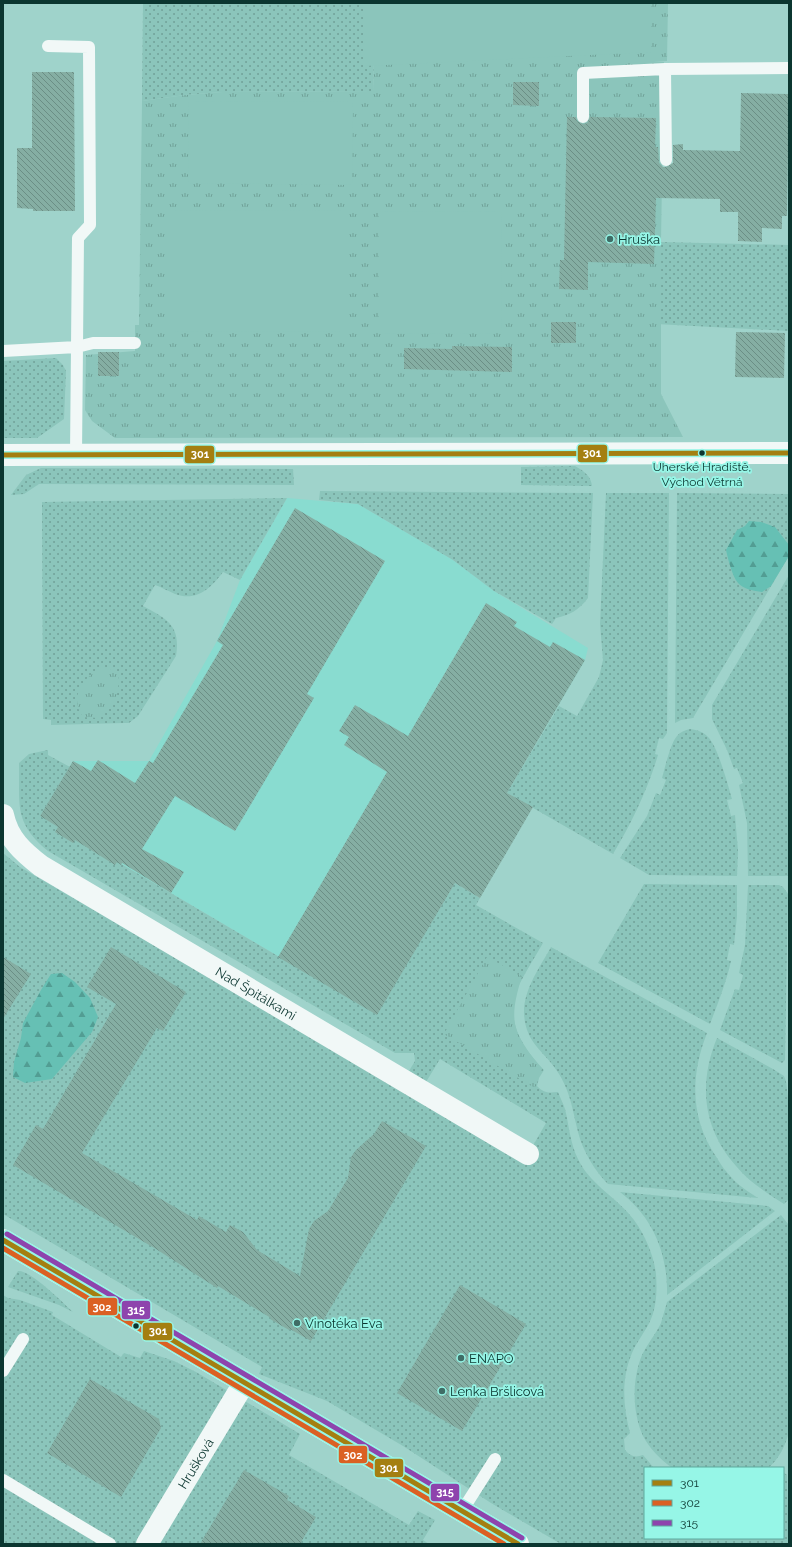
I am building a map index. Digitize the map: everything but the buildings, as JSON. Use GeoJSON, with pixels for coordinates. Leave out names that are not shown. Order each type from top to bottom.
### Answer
{"type":"FeatureCollection","features":[{"type":"Feature","properties":{"kind":"street"},"geometry":{"type":"LineString","coordinates":[[3,456],[789,453]]}},
{"type":"Feature","properties":{"kind":"street","name":"Nad Špitálkami"},"geometry":{"type":"LineString","coordinates":[[3,815],[8,833],[14,842],[41,866],[528,1154]]}},
{"type":"Feature","properties":{"kind":"street"},"geometry":{"type":"LineString","coordinates":[[3,1240],[518,1544]]}},
{"type":"Feature","properties":{"kind":"street","name":"Hrušková"},"geometry":{"type":"LineString","coordinates":[[147,1544],[244,1383]]}},
{"type":"Feature","properties":{"kind":"lane"},"geometry":{"type":"LineString","coordinates":[[48,46],[89,47],[90,225],[78,238],[76,456]]}},
{"type":"Feature","properties":{"kind":"lane"},"geometry":{"type":"LineString","coordinates":[[583,117],[583,72],[665,69],[789,68]]}},
{"type":"Feature","properties":{"kind":"lane"},"geometry":{"type":"LineString","coordinates":[[665,69],[666,160]]}},
{"type":"Feature","properties":{"kind":"lane"},"geometry":{"type":"LineString","coordinates":[[3,352],[77,347],[93,343],[135,343]]}},
{"type":"Feature","properties":{"kind":"lane"},"geometry":{"type":"LineString","coordinates":[[3,1371],[23,1339]]}},
{"type":"Feature","properties":{"kind":"lane"},"geometry":{"type":"LineString","coordinates":[[462,1511],[495,1459]]}},
{"type":"Feature","properties":{"kind":"lane"},"geometry":{"type":"LineString","coordinates":[[3,1480],[110,1544]]}},
{"type":"Feature","properties":{"kind":"shaded area"},"geometry":{"type":"Polygon","coordinates":[[[287,498],[358,504],[453,560],[494,591],[588,648],[585,660],[376,1014],[40,816],[73,761],[149,761],[217,641],[240,580],[287,498]]]}},
{"type":"Feature","properties":{"kind":"green space"},"geometry":{"type":"Polygon","coordinates":[[[143,3],[376,3],[373,91],[222,92],[142,101],[143,3]]]}},
{"type":"Feature","properties":{"kind":"green space"},"geometry":{"type":"Polygon","coordinates":[[[365,3],[651,3],[651,52],[365,66],[365,3]]]}},
{"type":"Feature","properties":{"kind":"green space"},"geometry":{"type":"Polygon","coordinates":[[[376,3],[668,3],[667,61],[654,62],[664,62],[661,241],[661,394],[683,437],[115,438],[92,421],[85,410],[86,355],[135,351],[135,325],[139,325],[142,101],[222,92],[373,91],[376,3]]]}},
{"type":"Feature","properties":{"kind":"green space"},"geometry":{"type":"Polygon","coordinates":[[[189,101],[353,102],[352,185],[188,183],[189,101]]]}},
{"type":"Feature","properties":{"kind":"green space"},"geometry":{"type":"Polygon","coordinates":[[[169,210],[346,211],[346,332],[169,331],[169,210]]]}},
{"type":"Feature","properties":{"kind":"green space"},"geometry":{"type":"Polygon","coordinates":[[[501,211],[502,333],[379,334],[379,212],[501,211]]]}},
{"type":"Feature","properties":{"kind":"green space"},"geometry":{"type":"Polygon","coordinates":[[[661,242],[789,245],[789,331],[656,324],[661,242]]]}},
{"type":"Feature","properties":{"kind":"green space"},"geometry":{"type":"Polygon","coordinates":[[[56,358],[63,365],[66,371],[64,419],[37,438],[3,438],[3,361],[56,358]]]}},
{"type":"Feature","properties":{"kind":"green space"},"geometry":{"type":"Polygon","coordinates":[[[575,466],[586,474],[590,479],[592,486],[521,485],[521,467],[575,466]]]}},
{"type":"Feature","properties":{"kind":"green space"},"geometry":{"type":"Polygon","coordinates":[[[41,468],[293,469],[294,485],[39,484],[24,494],[11,495],[26,475],[41,468]]]}},
{"type":"Feature","properties":{"kind":"green space"},"geometry":{"type":"Polygon","coordinates":[[[320,491],[593,493],[588,598],[578,609],[570,614],[556,618],[552,624],[494,591],[453,560],[358,504],[319,500],[320,491]]]}},
{"type":"Feature","properties":{"kind":"green space"},"geometry":{"type":"Polygon","coordinates":[[[606,493],[669,493],[667,733],[663,739],[659,738],[655,754],[658,755],[644,794],[633,818],[613,854],[507,793],[559,706],[577,716],[599,677],[603,660],[600,624],[606,493]]]}},
{"type":"Feature","properties":{"kind":"green space"},"geometry":{"type":"Polygon","coordinates":[[[677,493],[789,494],[789,556],[693,718],[681,720],[675,723],[677,493]]]}},
{"type":"Feature","properties":{"kind":"green space"},"geometry":{"type":"Polygon","coordinates":[[[287,498],[240,580],[223,572],[214,583],[203,592],[190,596],[175,594],[155,585],[143,606],[165,619],[174,630],[177,645],[176,656],[138,716],[129,723],[51,725],[51,720],[43,719],[42,502],[287,498]]]}},
{"type":"Feature","properties":{"kind":"green space"},"geometry":{"type":"Polygon","coordinates":[[[749,521],[761,522],[775,527],[789,545],[789,556],[771,586],[762,592],[746,588],[738,583],[732,572],[726,550],[737,530],[745,526],[749,521]]]}},
{"type":"Feature","properties":{"kind":"green space"},"geometry":{"type":"Polygon","coordinates":[[[789,575],[789,874],[788,876],[748,876],[747,823],[739,785],[743,783],[737,768],[734,769],[727,750],[712,719],[712,705],[789,575]]]}},
{"type":"Feature","properties":{"kind":"green space"},"geometry":{"type":"Polygon","coordinates":[[[103,667],[112,669],[117,673],[119,683],[116,699],[98,718],[83,717],[77,702],[80,688],[90,676],[103,667]]]}},
{"type":"Feature","properties":{"kind":"green space"},"geometry":{"type":"Polygon","coordinates":[[[690,729],[701,732],[709,738],[716,750],[725,776],[732,799],[727,800],[731,816],[735,815],[738,851],[737,876],[649,875],[620,858],[647,816],[656,793],[660,795],[666,780],[662,778],[674,740],[681,732],[690,729]]]}},
{"type":"Feature","properties":{"kind":"green space"},"geometry":{"type":"Polygon","coordinates":[[[48,750],[48,755],[70,767],[40,816],[376,1014],[455,883],[480,898],[476,905],[543,943],[519,985],[515,997],[513,1009],[517,1032],[529,1052],[544,1070],[539,1078],[537,1086],[546,1092],[558,1092],[565,1109],[573,1147],[583,1168],[595,1182],[634,1220],[647,1242],[655,1266],[656,1291],[653,1314],[628,1363],[624,1393],[630,1433],[624,1439],[625,1450],[633,1456],[643,1455],[653,1467],[644,1467],[644,1539],[784,1539],[784,1473],[787,1475],[789,1544],[561,1544],[491,1503],[403,1446],[327,1401],[259,1374],[262,1367],[3,1214],[3,853],[20,867],[348,1059],[527,1156],[546,1123],[440,1059],[426,1082],[409,1071],[415,1061],[414,1053],[395,1053],[48,851],[29,831],[24,821],[19,802],[19,763],[29,754],[48,750]]]}},
{"type":"Feature","properties":{"kind":"green space"},"geometry":{"type":"Polygon","coordinates":[[[644,884],[737,885],[737,916],[734,945],[730,944],[727,960],[731,961],[710,1024],[598,963],[644,884]]]}},
{"type":"Feature","properties":{"kind":"green space"},"geometry":{"type":"Polygon","coordinates":[[[748,885],[779,885],[783,887],[788,894],[785,1060],[782,1063],[720,1030],[735,989],[739,990],[743,975],[739,973],[745,945],[748,885]]]}},
{"type":"Feature","properties":{"kind":"green space"},"geometry":{"type":"Polygon","coordinates":[[[551,947],[707,1033],[701,1049],[696,1081],[697,1113],[708,1143],[720,1163],[738,1184],[758,1198],[608,1184],[601,1176],[592,1163],[580,1140],[571,1103],[564,1084],[554,1066],[532,1041],[526,1025],[524,1005],[526,996],[533,979],[551,947]]]}},
{"type":"Feature","properties":{"kind":"green space"},"geometry":{"type":"Polygon","coordinates":[[[487,957],[522,976],[514,1016],[519,1035],[524,1045],[542,1069],[535,1088],[444,1034],[487,957]]]}},
{"type":"Feature","properties":{"kind":"green space"},"geometry":{"type":"Polygon","coordinates":[[[62,973],[75,982],[90,998],[98,1017],[92,1032],[52,1079],[25,1083],[13,1077],[14,1062],[21,1038],[23,1023],[51,974],[62,973]]]}},
{"type":"Feature","properties":{"kind":"green space"},"geometry":{"type":"Polygon","coordinates":[[[717,1038],[784,1076],[789,1106],[789,1199],[784,1204],[758,1187],[741,1172],[725,1152],[716,1137],[710,1121],[706,1089],[707,1072],[717,1038]]]}},
{"type":"Feature","properties":{"kind":"green space"},"geometry":{"type":"Polygon","coordinates":[[[620,1192],[768,1206],[775,1211],[667,1295],[665,1265],[656,1238],[650,1225],[641,1213],[632,1202],[620,1192]]]}},
{"type":"Feature","properties":{"kind":"green space"},"geometry":{"type":"Polygon","coordinates":[[[781,1215],[788,1224],[789,1431],[779,1456],[769,1467],[671,1467],[659,1457],[646,1441],[639,1427],[635,1406],[636,1374],[642,1355],[661,1323],[667,1302],[781,1215]]]}},
{"type":"Feature","properties":{"kind":"green space"},"geometry":{"type":"Polygon","coordinates":[[[18,1271],[24,1272],[38,1281],[73,1312],[59,1305],[8,1287],[18,1271]]]}},
{"type":"Feature","properties":{"kind":"green space"},"geometry":{"type":"Polygon","coordinates":[[[3,1295],[8,1298],[20,1300],[53,1312],[52,1315],[121,1357],[124,1353],[140,1358],[144,1351],[174,1361],[196,1372],[300,1434],[289,1455],[409,1525],[418,1511],[435,1520],[423,1540],[429,1544],[3,1544],[3,1295]]]}},
{"type":"Feature","properties":{"kind":"transit line","name":"301"},"geometry":{"type":"LineString","coordinates":[[3,455],[789,453]]}},
{"type":"Feature","properties":{"kind":"transit line","name":"315"},"geometry":{"type":"LineString","coordinates":[[7,1234],[522,1538]]}},
{"type":"Feature","properties":{"kind":"transit line","name":"301"},"geometry":{"type":"LineString","coordinates":[[3,1240],[518,1544]]}},
{"type":"Feature","properties":{"kind":"transit line","name":"302"},"geometry":{"type":"LineString","coordinates":[[3,1248],[504,1544]]}},
{"type":"Feature","properties":{"kind":"place","name":"Hruška"},"geometry":{"type":"Point","coordinates":[610,239]}},
{"type":"Feature","properties":{"kind":"place","name":"Uherské Hradiště, Východ Větrná"},"geometry":{"type":"Point","coordinates":[702,453]}},
{"type":"Feature","properties":{"kind":"place","name":"Vinotéka Eva"},"geometry":{"type":"Point","coordinates":[297,1323]}},
{"type":"Feature","properties":{"kind":"place","name":"ENAPO"},"geometry":{"type":"Point","coordinates":[461,1358]}},
{"type":"Feature","properties":{"kind":"place","name":"Lenka Bršlicová"},"geometry":{"type":"Point","coordinates":[442,1391]}}]}
